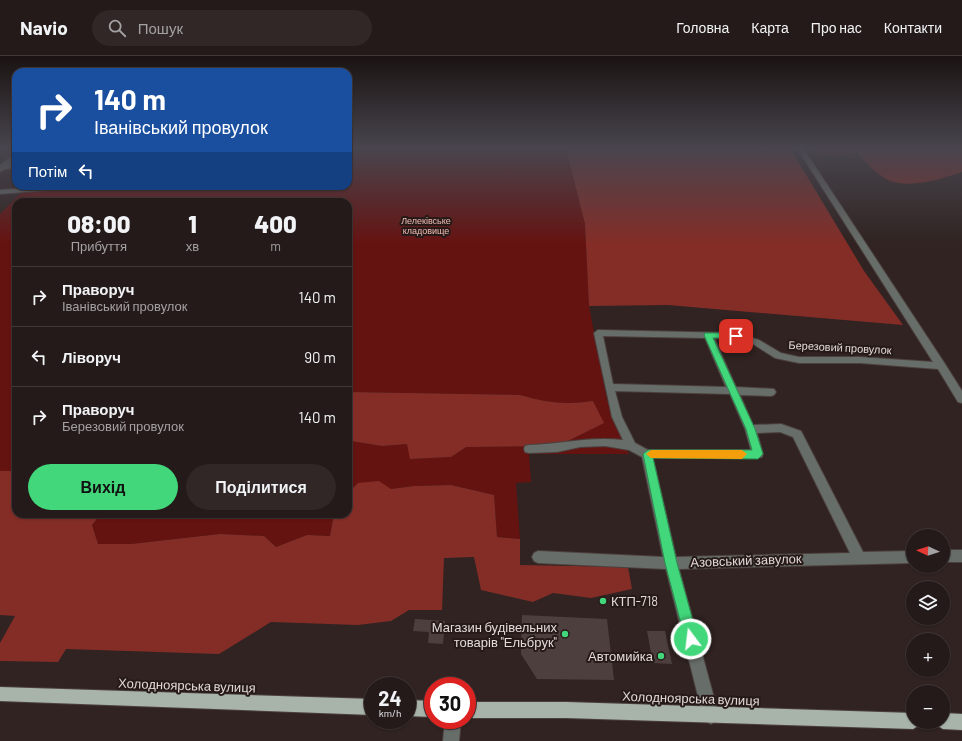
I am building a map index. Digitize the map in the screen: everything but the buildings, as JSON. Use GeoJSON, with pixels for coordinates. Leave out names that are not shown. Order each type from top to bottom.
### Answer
{"type":"FeatureCollection","features":[{"type":"Feature","properties":{"kind":"main road","name":"Холодноярська вулиця"},"geometry":{"type":"LineString","coordinates":[[0,694],[364,707]]}},
{"type":"Feature","properties":{"kind":"main road","name":"Холодноярська вулиця"},"geometry":{"type":"LineString","coordinates":[[476,710],[566,710],[711,716],[906,721]]}},
{"type":"Feature","properties":{"kind":"main road"},"geometry":{"type":"LineString","coordinates":[[950,721],[962,722]]}},
{"type":"Feature","properties":{"kind":"street"},"geometry":{"type":"LineString","coordinates":[[821,180],[962,399]]}},
{"type":"Feature","properties":{"kind":"street"},"geometry":{"type":"LineString","coordinates":[[0,192],[29,190]]}},
{"type":"Feature","properties":{"kind":"street","name":"Березовий провулок"},"geometry":{"type":"LineString","coordinates":[[609,387],[598,333],[744,337],[778,356],[799,360],[860,360],[942,366]]}},
{"type":"Feature","properties":{"kind":"street"},"geometry":{"type":"LineString","coordinates":[[529,449],[599,443],[630,446],[648,454],[758,454],[750,429],[731,390],[708,335]]}},
{"type":"Feature","properties":{"kind":"street"},"geometry":{"type":"LineString","coordinates":[[630,446],[617,418],[609,387],[771,392]]}},
{"type":"Feature","properties":{"kind":"street"},"geometry":{"type":"LineString","coordinates":[[750,429],[781,428],[797,434],[859,558]]}},
{"type":"Feature","properties":{"kind":"street"},"geometry":{"type":"LineString","coordinates":[[648,454],[671,563],[711,716]]}},
{"type":"Feature","properties":{"kind":"street"},"geometry":{"type":"LineString","coordinates":[[950,556],[962,556]]}},
{"type":"Feature","properties":{"kind":"street","name":"Азовський завулок"},"geometry":{"type":"LineString","coordinates":[[538,557],[671,563],[906,557]]}},
{"type":"Feature","properties":{"kind":"street"},"geometry":{"type":"LineString","coordinates":[[451,741],[452,729]]}},
{"type":"Feature","properties":{"kind":"green space","name":"Лелеківське кладовище"},"geometry":{"type":"Polygon","coordinates":[[[352,180],[574,180],[585,224],[589,306],[607,400],[629,454],[529,454],[531,482],[516,483],[520,539],[497,537],[494,495],[451,485],[414,486],[391,489],[358,483],[352,489],[352,441],[382,446],[407,444],[411,459],[451,457],[466,447],[558,446],[603,423],[593,401],[574,403],[556,402],[539,400],[520,395],[352,392],[352,198],[16,198],[22,192],[56,190],[352,190],[352,180]]]}},
{"type":"Feature","properties":{"kind":"green space"},"geometry":{"type":"Polygon","coordinates":[[[12,202],[12,435],[10,437],[12,437],[12,471],[0,471],[0,214],[12,202]]]}},
{"type":"Feature","properties":{"kind":"green space"},"geometry":{"type":"Polygon","coordinates":[[[98,518],[333,518],[330,536],[307,535],[276,547],[264,536],[220,534],[131,544],[98,544],[92,525],[98,518]]]}},
{"type":"Feature","properties":{"kind":"shaded area"},"geometry":{"type":"Polygon","coordinates":[[[574,180],[809,180],[864,271],[903,325],[668,305],[589,306],[585,224],[574,180]]]}},
{"type":"Feature","properties":{"kind":"shaded area"},"geometry":{"type":"Polygon","coordinates":[[[889,180],[934,180],[904,184],[889,180]]]}},
{"type":"Feature","properties":{"kind":"shaded area"},"geometry":{"type":"Polygon","coordinates":[[[352,392],[520,395],[539,400],[556,402],[574,403],[593,401],[604,423],[558,446],[466,447],[451,457],[410,459],[407,444],[382,446],[352,441],[352,392]]]}},
{"type":"Feature","properties":{"kind":"shaded area"},"geometry":{"type":"Polygon","coordinates":[[[0,471],[12,471],[12,518],[98,518],[92,525],[98,544],[131,544],[220,534],[264,536],[276,547],[307,535],[330,536],[333,518],[352,518],[352,489],[358,483],[379,481],[391,489],[414,486],[451,485],[494,495],[497,537],[520,539],[520,565],[628,567],[632,589],[591,598],[553,593],[533,602],[481,590],[474,557],[444,558],[442,610],[409,610],[391,621],[358,625],[271,622],[219,654],[66,649],[58,662],[0,661],[0,643],[15,616],[0,615],[0,471]]]}},
{"type":"Feature","properties":{"kind":"slow traffic"},"geometry":{"type":"LineString","coordinates":[[651,454],[742,454]]}},
{"type":"Feature","properties":{"kind":"place","name":"КТП-718"},"geometry":{"type":"Point","coordinates":[603,601]}},
{"type":"Feature","properties":{"kind":"place","name":"Магазин будівельних товарів \"Ельбрук\""},"geometry":{"type":"Point","coordinates":[565,634]}},
{"type":"Feature","properties":{"kind":"place","name":"Автомийка"},"geometry":{"type":"Point","coordinates":[661,656]}},
{"type":"Feature","properties":{"kind":"route"},"geometry":{"type":"LineString","coordinates":[[691,639],[671,563],[648,454],[758,454],[750,429],[731,390],[708,335],[736,336]]}}]}
